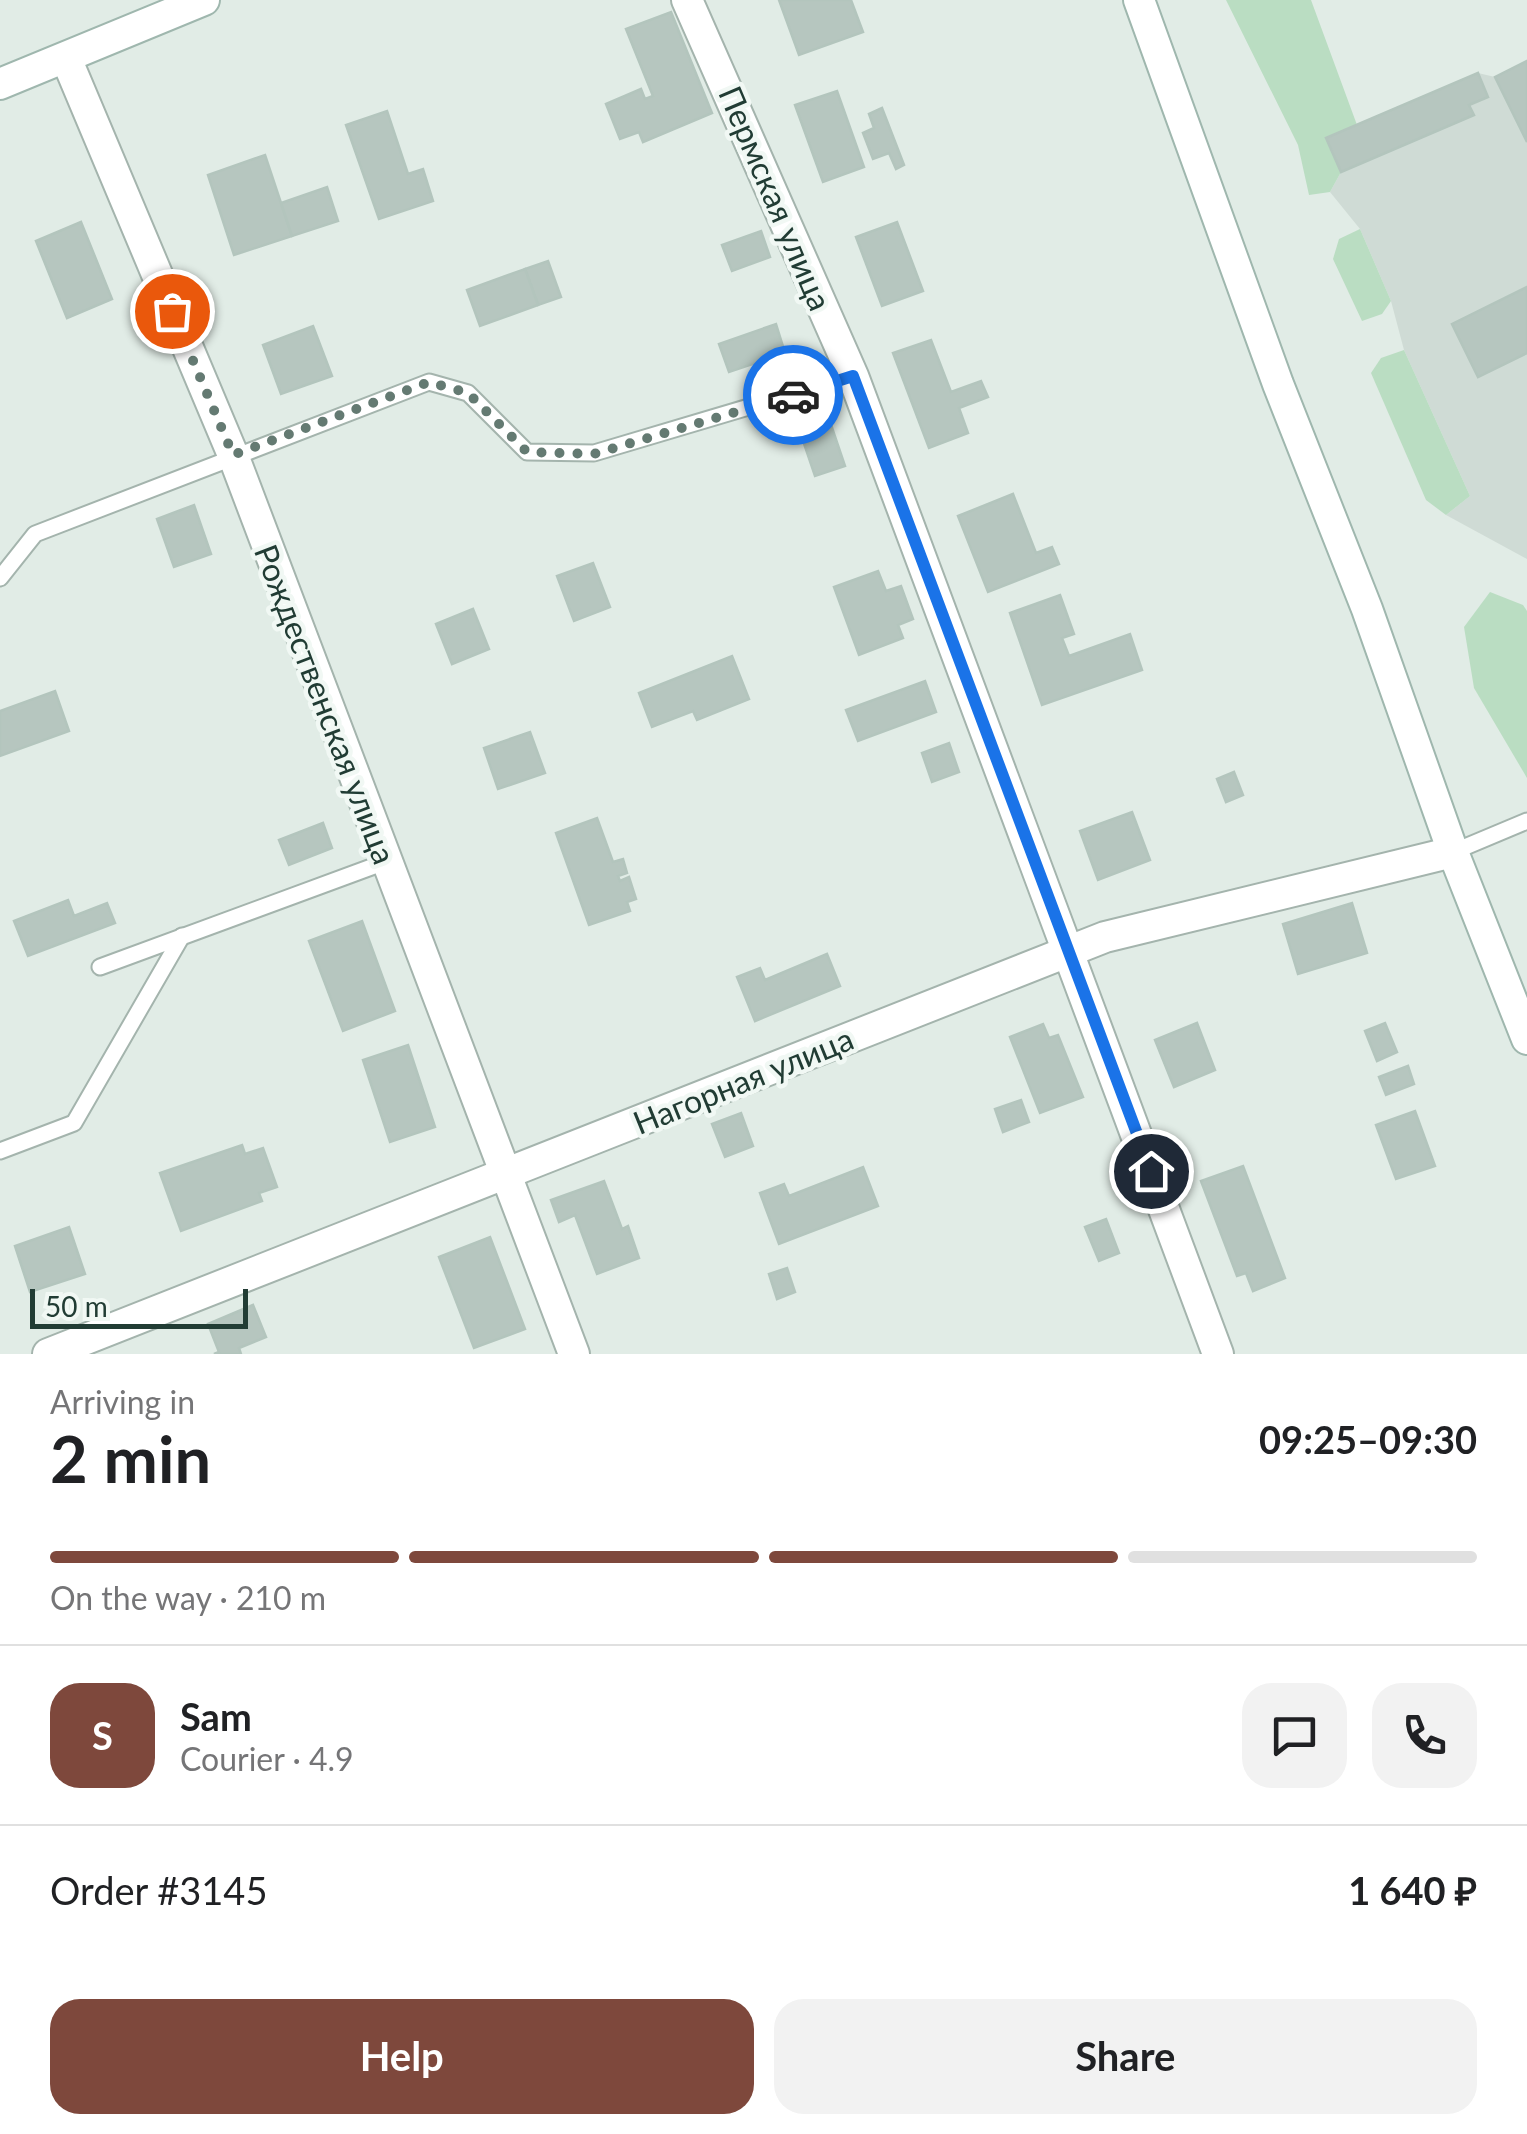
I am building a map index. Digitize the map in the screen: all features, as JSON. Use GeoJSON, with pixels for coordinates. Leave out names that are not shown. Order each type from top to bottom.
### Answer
{"type":"FeatureCollection","features":[{"type":"Feature","properties":{"kind":"street"},"geometry":{"type":"LineString","coordinates":[[0,84],[204,0]]}},
{"type":"Feature","properties":{"kind":"street","name":"Пермская улица"},"geometry":{"type":"LineString","coordinates":[[687,0],[853,376],[1218,1354]]}},
{"type":"Feature","properties":{"kind":"street"},"geometry":{"type":"LineString","coordinates":[[1139,0],[1278,384],[1368,609],[1452,852],[1527,1038]]}},
{"type":"Feature","properties":{"kind":"street","name":"Рождественская улица"},"geometry":{"type":"LineString","coordinates":[[66,58],[233,455],[502,1175],[574,1354]]}},
{"type":"Feature","properties":{"kind":"street","name":"Нагорная улица"},"geometry":{"type":"LineString","coordinates":[[48,1354],[1105,937],[1452,852]]}},
{"type":"Feature","properties":{"kind":"lane"},"geometry":{"type":"LineString","coordinates":[[0,578],[34,534],[429,382],[468,393],[527,452],[594,454],[853,376]]}},
{"type":"Feature","properties":{"kind":"lane"},"geometry":{"type":"LineString","coordinates":[[1452,852],[1527,822]]}},
{"type":"Feature","properties":{"kind":"lane"},"geometry":{"type":"LineString","coordinates":[[100,966],[385,862]]}},
{"type":"Feature","properties":{"kind":"lane"},"geometry":{"type":"LineString","coordinates":[[0,1150],[74,1123],[182,936]]}},
{"type":"Feature","properties":{"kind":"shaded area"},"geometry":{"type":"Polygon","coordinates":[[[1527,61],[1527,559],[1446,515],[1470,496],[1404,350],[1391,301],[1360,229],[1330,192],[1341,172],[1326,138],[1478,73],[1495,77],[1527,61]]]}},
{"type":"Feature","properties":{"kind":"green space"},"geometry":{"type":"Polygon","coordinates":[[[1226,0],[1311,0],[1357,125],[1326,138],[1341,172],[1330,192],[1309,195],[1298,145],[1226,0]]]}},
{"type":"Feature","properties":{"kind":"green space"},"geometry":{"type":"Polygon","coordinates":[[[1360,229],[1391,301],[1382,314],[1362,321],[1333,259],[1339,239],[1360,229]]]}},
{"type":"Feature","properties":{"kind":"green space"},"geometry":{"type":"Polygon","coordinates":[[[1404,350],[1470,496],[1446,515],[1426,500],[1371,373],[1381,358],[1404,350]]]}},
{"type":"Feature","properties":{"kind":"green space"},"geometry":{"type":"Polygon","coordinates":[[[1490,592],[1523,605],[1527,611],[1527,778],[1474,688],[1464,627],[1490,592]]]}},
{"type":"Feature","properties":{"kind":"building"},"geometry":{"type":"Polygon","coordinates":[[[779,0],[851,0],[863,32],[799,55],[779,0]]]}},
{"type":"Feature","properties":{"kind":"building"},"geometry":{"type":"Polygon","coordinates":[[[671,12],[712,113],[643,142],[639,132],[620,139],[606,104],[641,89],[645,99],[653,96],[626,29],[671,12]]]}},
{"type":"Feature","properties":{"kind":"building"},"geometry":{"type":"Polygon","coordinates":[[[1527,61],[1527,142],[1495,77],[1527,61]]]}},
{"type":"Feature","properties":{"kind":"building"},"geometry":{"type":"Polygon","coordinates":[[[1478,73],[1488,97],[1469,105],[1474,115],[1341,172],[1326,138],[1478,73]]]}},
{"type":"Feature","properties":{"kind":"building"},"geometry":{"type":"Polygon","coordinates":[[[837,91],[864,167],[823,182],[795,105],[837,91]]]}},
{"type":"Feature","properties":{"kind":"building"},"geometry":{"type":"Polygon","coordinates":[[[882,108],[904,165],[896,169],[889,153],[873,159],[863,133],[874,128],[869,114],[882,108]]]}},
{"type":"Feature","properties":{"kind":"building"},"geometry":{"type":"Polygon","coordinates":[[[387,111],[408,174],[423,169],[433,201],[379,219],[346,125],[387,111]]]}},
{"type":"Feature","properties":{"kind":"building"},"geometry":{"type":"Polygon","coordinates":[[[265,155],[292,236],[234,255],[208,175],[265,155]]]}},
{"type":"Feature","properties":{"kind":"building"},"geometry":{"type":"Polygon","coordinates":[[[327,187],[338,221],[292,236],[281,203],[327,187]]]}},
{"type":"Feature","properties":{"kind":"building"},"geometry":{"type":"Polygon","coordinates":[[[81,222],[112,299],[67,318],[36,241],[81,222]]]}},
{"type":"Feature","properties":{"kind":"building"},"geometry":{"type":"Polygon","coordinates":[[[897,222],[923,291],[882,306],[856,237],[897,222]]]}},
{"type":"Feature","properties":{"kind":"building"},"geometry":{"type":"Polygon","coordinates":[[[761,231],[770,257],[732,271],[722,245],[761,231]]]}},
{"type":"Feature","properties":{"kind":"building"},"geometry":{"type":"Polygon","coordinates":[[[548,261],[561,297],[538,305],[525,269],[548,261]]]}},
{"type":"Feature","properties":{"kind":"building"},"geometry":{"type":"Polygon","coordinates":[[[525,269],[538,305],[480,326],[467,290],[525,269]]]}},
{"type":"Feature","properties":{"kind":"building"},"geometry":{"type":"Polygon","coordinates":[[[1527,287],[1527,353],[1478,377],[1452,324],[1527,287]]]}},
{"type":"Feature","properties":{"kind":"building"},"geometry":{"type":"Polygon","coordinates":[[[776,324],[785,353],[729,372],[719,344],[776,324]]]}},
{"type":"Feature","properties":{"kind":"building"},"geometry":{"type":"Polygon","coordinates":[[[313,326],[332,376],[281,394],[263,345],[313,326]]]}},
{"type":"Feature","properties":{"kind":"building"},"geometry":{"type":"Polygon","coordinates":[[[931,340],[951,392],[981,381],[988,397],[959,408],[968,433],[929,448],[893,353],[931,340]]]}},
{"type":"Feature","properties":{"kind":"building"},"geometry":{"type":"Polygon","coordinates":[[[825,407],[845,466],[815,476],[795,417],[825,407]]]}},
{"type":"Feature","properties":{"kind":"building"},"geometry":{"type":"Polygon","coordinates":[[[1013,494],[1036,553],[1052,547],[1059,564],[988,592],[958,516],[1013,494]]]}},
{"type":"Feature","properties":{"kind":"building"},"geometry":{"type":"Polygon","coordinates":[[[194,505],[211,554],[174,567],[157,519],[194,505]]]}},
{"type":"Feature","properties":{"kind":"building"},"geometry":{"type":"Polygon","coordinates":[[[593,563],[610,607],[574,621],[557,576],[593,563]]]}},
{"type":"Feature","properties":{"kind":"building"},"geometry":{"type":"Polygon","coordinates":[[[878,571],[886,591],[901,586],[913,619],[898,625],[903,638],[859,655],[834,587],[878,571]]]}},
{"type":"Feature","properties":{"kind":"building"},"geometry":{"type":"Polygon","coordinates":[[[1060,595],[1074,634],[1062,638],[1069,656],[1130,634],[1142,670],[1042,705],[1010,613],[1060,595]]]}},
{"type":"Feature","properties":{"kind":"building"},"geometry":{"type":"Polygon","coordinates":[[[473,609],[489,649],[452,664],[436,624],[473,609]]]}},
{"type":"Feature","properties":{"kind":"building"},"geometry":{"type":"Polygon","coordinates":[[[732,656],[749,699],[697,720],[693,711],[652,727],[639,693],[732,656]]]}},
{"type":"Feature","properties":{"kind":"building"},"geometry":{"type":"Polygon","coordinates":[[[925,681],[936,712],[858,741],[846,710],[925,681]]]}},
{"type":"Feature","properties":{"kind":"building"},"geometry":{"type":"Polygon","coordinates":[[[55,691],[69,731],[0,756],[0,711],[55,691]]]}},
{"type":"Feature","properties":{"kind":"building"},"geometry":{"type":"Polygon","coordinates":[[[530,732],[545,773],[498,789],[484,748],[530,732]]]}},
{"type":"Feature","properties":{"kind":"building"},"geometry":{"type":"Polygon","coordinates":[[[949,743],[959,772],[932,782],[922,753],[949,743]]]}},
{"type":"Feature","properties":{"kind":"building"},"geometry":{"type":"Polygon","coordinates":[[[1234,772],[1243,795],[1226,802],[1217,779],[1234,772]]]}},
{"type":"Feature","properties":{"kind":"building"},"geometry":{"type":"Polygon","coordinates":[[[1132,812],[1150,860],[1098,880],[1080,831],[1132,812]]]}},
{"type":"Feature","properties":{"kind":"building"},"geometry":{"type":"Polygon","coordinates":[[[597,818],[613,862],[623,859],[627,873],[618,876],[620,881],[629,877],[636,899],[627,902],[630,911],[589,925],[556,833],[597,818]]]}},
{"type":"Feature","properties":{"kind":"building"},"geometry":{"type":"Polygon","coordinates":[[[323,823],[332,848],[289,865],[279,840],[323,823]]]}},
{"type":"Feature","properties":{"kind":"building"},"geometry":{"type":"Polygon","coordinates":[[[68,900],[74,916],[107,903],[115,923],[28,956],[14,921],[68,900]]]}},
{"type":"Feature","properties":{"kind":"building"},"geometry":{"type":"Polygon","coordinates":[[[1352,903],[1367,953],[1298,974],[1283,924],[1352,903]]]}},
{"type":"Feature","properties":{"kind":"building"},"geometry":{"type":"Polygon","coordinates":[[[362,921],[395,1011],[343,1031],[309,941],[362,921]]]}},
{"type":"Feature","properties":{"kind":"building"},"geometry":{"type":"Polygon","coordinates":[[[827,954],[840,986],[755,1021],[737,977],[760,968],[765,980],[827,954]]]}},
{"type":"Feature","properties":{"kind":"building"},"geometry":{"type":"Polygon","coordinates":[[[1197,1023],[1215,1070],[1174,1087],[1155,1040],[1197,1023]]]}},
{"type":"Feature","properties":{"kind":"building"},"geometry":{"type":"Polygon","coordinates":[[[1385,1023],[1397,1052],[1377,1061],[1365,1031],[1385,1023]]]}},
{"type":"Feature","properties":{"kind":"building"},"geometry":{"type":"Polygon","coordinates":[[[1043,1024],[1049,1038],[1058,1035],[1083,1097],[1040,1113],[1010,1037],[1043,1024]]]}},
{"type":"Feature","properties":{"kind":"building"},"geometry":{"type":"Polygon","coordinates":[[[408,1045],[435,1127],[390,1142],[363,1060],[408,1045]]]}},
{"type":"Feature","properties":{"kind":"building"},"geometry":{"type":"Polygon","coordinates":[[[1408,1066],[1414,1084],[1386,1095],[1379,1077],[1408,1066]]]}},
{"type":"Feature","properties":{"kind":"building"},"geometry":{"type":"Polygon","coordinates":[[[1021,1100],[1029,1122],[1003,1132],[995,1109],[1021,1100]]]}},
{"type":"Feature","properties":{"kind":"building"},"geometry":{"type":"Polygon","coordinates":[[[1415,1111],[1435,1166],[1396,1179],[1376,1125],[1415,1111]]]}},
{"type":"Feature","properties":{"kind":"building"},"geometry":{"type":"Polygon","coordinates":[[[741,1113],[753,1146],[725,1157],[712,1124],[741,1113]]]}},
{"type":"Feature","properties":{"kind":"building"},"geometry":{"type":"Polygon","coordinates":[[[242,1145],[245,1154],[263,1148],[277,1187],[259,1193],[262,1201],[181,1231],[160,1173],[242,1145]]]}},
{"type":"Feature","properties":{"kind":"building"},"geometry":{"type":"Polygon","coordinates":[[[1243,1166],[1285,1278],[1253,1291],[1246,1273],[1237,1276],[1201,1181],[1243,1166]]]}},
{"type":"Feature","properties":{"kind":"building"},"geometry":{"type":"Polygon","coordinates":[[[863,1167],[878,1206],[779,1244],[760,1193],[784,1184],[789,1196],[863,1167]]]}},
{"type":"Feature","properties":{"kind":"building"},"geometry":{"type":"Polygon","coordinates":[[[604,1181],[622,1229],[628,1226],[639,1258],[597,1274],[575,1215],[559,1222],[551,1200],[604,1181]]]}},
{"type":"Feature","properties":{"kind":"building"},"geometry":{"type":"Polygon","coordinates":[[[1106,1219],[1119,1253],[1099,1261],[1085,1227],[1106,1219]]]}},
{"type":"Feature","properties":{"kind":"building"},"geometry":{"type":"Polygon","coordinates":[[[69,1227],[85,1274],[30,1292],[15,1246],[69,1227]]]}},
{"type":"Feature","properties":{"kind":"building"},"geometry":{"type":"Polygon","coordinates":[[[490,1237],[525,1329],[474,1348],[439,1257],[490,1237]]]}},
{"type":"Feature","properties":{"kind":"building"},"geometry":{"type":"Polygon","coordinates":[[[787,1268],[795,1292],[777,1299],[769,1274],[787,1268]]]}},
{"type":"Feature","properties":{"kind":"building"},"geometry":{"type":"Polygon","coordinates":[[[253,1305],[266,1337],[239,1348],[241,1354],[214,1354],[219,1352],[208,1324],[253,1305]]]}},
{"type":"Feature","properties":{"kind":"way so far"},"geometry":{"type":"LineString","coordinates":[[172,311],[233,455],[429,382],[468,393],[527,452],[594,454],[793,395]]}},
{"type":"Feature","properties":{"kind":"route"},"geometry":{"type":"LineString","coordinates":[[793,395],[853,376],[1151,1171]]}}]}
